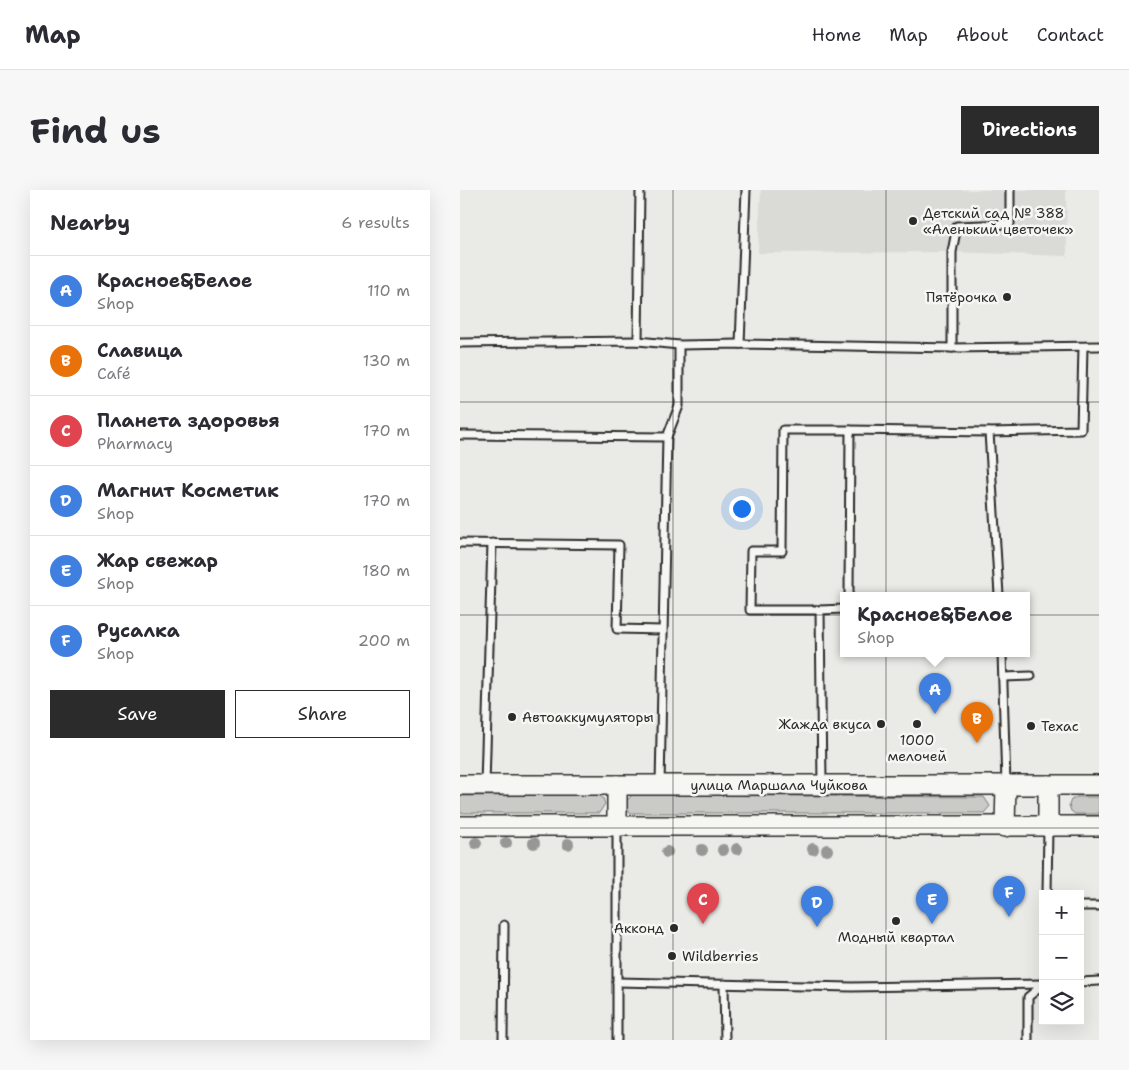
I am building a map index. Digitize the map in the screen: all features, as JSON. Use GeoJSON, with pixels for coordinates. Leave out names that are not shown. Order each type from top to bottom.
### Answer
{"type":"FeatureCollection","features":[{"type":"Feature","properties":{"kind":"main road"},"geometry":{"type":"LineString","coordinates":[[1005,827],[1006,784]]}},
{"type":"Feature","properties":{"kind":"main road","name":"улица Маршала Чуйкова"},"geometry":{"type":"LineString","coordinates":[[460,785],[1099,785]]}},
{"type":"Feature","properties":{"kind":"main road"},"geometry":{"type":"LineString","coordinates":[[617,826],[618,785]]}},
{"type":"Feature","properties":{"kind":"main road"},"geometry":{"type":"LineString","coordinates":[[1048,785],[1048,827]]}},
{"type":"Feature","properties":{"kind":"main road"},"geometry":{"type":"LineString","coordinates":[[460,826],[1099,826]]}},
{"type":"Feature","properties":{"kind":"lane"},"geometry":{"type":"LineString","coordinates":[[638,341],[640,190]]}},
{"type":"Feature","properties":{"kind":"lane"},"geometry":{"type":"LineString","coordinates":[[740,344],[746,190]]}},
{"type":"Feature","properties":{"kind":"lane"},"geometry":{"type":"LineString","coordinates":[[952,348],[952,252],[957,226],[1010,224],[1010,190]]}},
{"type":"Feature","properties":{"kind":"lane"},"geometry":{"type":"LineString","coordinates":[[460,343],[638,341],[678,345],[740,344],[952,348],[1099,346]]}},
{"type":"Feature","properties":{"kind":"lane"},"geometry":{"type":"LineString","coordinates":[[660,785],[667,437],[679,406],[678,345]]}},
{"type":"Feature","properties":{"kind":"lane"},"geometry":{"type":"LineString","coordinates":[[840,609],[750,610],[750,551],[782,552],[783,430],[989,432],[1081,430],[1083,346]]}},
{"type":"Feature","properties":{"kind":"lane"},"geometry":{"type":"LineString","coordinates":[[849,592],[850,430]]}},
{"type":"Feature","properties":{"kind":"lane"},"geometry":{"type":"LineString","coordinates":[[989,432],[999,592]]}},
{"type":"Feature","properties":{"kind":"lane"},"geometry":{"type":"LineString","coordinates":[[460,435],[667,437]]}},
{"type":"Feature","properties":{"kind":"lane"},"geometry":{"type":"LineString","coordinates":[[460,543],[619,545],[616,629],[662,630]]}},
{"type":"Feature","properties":{"kind":"lane"},"geometry":{"type":"LineString","coordinates":[[485,786],[492,543]]}},
{"type":"Feature","properties":{"kind":"lane"},"geometry":{"type":"LineString","coordinates":[[820,610],[822,784]]}},
{"type":"Feature","properties":{"kind":"lane"},"geometry":{"type":"LineString","coordinates":[[1002,657],[1006,784]]}},
{"type":"Feature","properties":{"kind":"lane"},"geometry":{"type":"LineString","coordinates":[[1004,678],[1031,676]]}},
{"type":"Feature","properties":{"kind":"lane"},"geometry":{"type":"LineString","coordinates":[[617,826],[617,1040]]}},
{"type":"Feature","properties":{"kind":"lane"},"geometry":{"type":"LineString","coordinates":[[1047,890],[1048,827]]}},
{"type":"Feature","properties":{"kind":"lane"},"geometry":{"type":"LineString","coordinates":[[1084,906],[1099,906]]}},
{"type":"Feature","properties":{"kind":"lane"},"geometry":{"type":"LineString","coordinates":[[503,1040],[504,925]]}},
{"type":"Feature","properties":{"kind":"lane"},"geometry":{"type":"LineString","coordinates":[[1084,982],[1099,981]]}},
{"type":"Feature","properties":{"kind":"lane"},"geometry":{"type":"LineString","coordinates":[[618,982],[852,987],[1039,984]]}},
{"type":"Feature","properties":{"kind":"lane"},"geometry":{"type":"LineString","coordinates":[[724,984],[725,1040]]}},
{"type":"Feature","properties":{"kind":"lane"},"geometry":{"type":"LineString","coordinates":[[1028,1040],[1028,997],[1039,987]]}},
{"type":"Feature","properties":{"kind":"shaded area","name":"Детский сад № 388 «Аленький цветочек»"},"geometry":{"type":"Polygon","coordinates":[[[761,190],[1066,190],[1067,256],[952,252],[758,253],[761,190]]]}},
{"type":"Feature","properties":{"kind":"shaded area"},"geometry":{"type":"Polygon","coordinates":[[[598,795],[603,798],[605,804],[599,813],[460,813],[460,796],[598,795]]]}},
{"type":"Feature","properties":{"kind":"shaded area"},"geometry":{"type":"Polygon","coordinates":[[[632,795],[984,797],[990,806],[984,813],[631,813],[626,809],[625,803],[632,795]]]}},
{"type":"Feature","properties":{"kind":"shaded area"},"geometry":{"type":"Polygon","coordinates":[[[1077,797],[1099,797],[1099,814],[1075,814],[1071,811],[1069,805],[1071,800],[1077,797]]]}},
{"type":"Feature","properties":{"kind":"place","name":"Детский сад № 388 «Аленький цветочек»"},"geometry":{"type":"Point","coordinates":[913,221]}},
{"type":"Feature","properties":{"kind":"place","name":"Пятёрочка"},"geometry":{"type":"Point","coordinates":[1007,297]}},
{"type":"Feature","properties":{"kind":"place","name":"Красное&Белое"},"geometry":{"type":"Point","coordinates":[935,714]}},
{"type":"Feature","properties":{"kind":"place","name":"Автоаккумуляторы"},"geometry":{"type":"Point","coordinates":[512,717]}},
{"type":"Feature","properties":{"kind":"place","name":"Жажда вкуса"},"geometry":{"type":"Point","coordinates":[881,724]}},
{"type":"Feature","properties":{"kind":"place","name":"1000 мелочей"},"geometry":{"type":"Point","coordinates":[917,724]}},
{"type":"Feature","properties":{"kind":"place","name":"Техас"},"geometry":{"type":"Point","coordinates":[1031,726]}},
{"type":"Feature","properties":{"kind":"place","name":"Славица"},"geometry":{"type":"Point","coordinates":[977,743]}},
{"type":"Feature","properties":{"kind":"place","name":"Русалка"},"geometry":{"type":"Point","coordinates":[1009,917]}},
{"type":"Feature","properties":{"kind":"place","name":"Модный квартал"},"geometry":{"type":"Point","coordinates":[896,921]}},
{"type":"Feature","properties":{"kind":"place","name":"Планета здоровья"},"geometry":{"type":"Point","coordinates":[703,924]}},
{"type":"Feature","properties":{"kind":"place","name":"Жар свежар"},"geometry":{"type":"Point","coordinates":[932,924]}},
{"type":"Feature","properties":{"kind":"place","name":"Магнит Косметик"},"geometry":{"type":"Point","coordinates":[817,927]}},
{"type":"Feature","properties":{"kind":"place","name":"Акконд"},"geometry":{"type":"Point","coordinates":[674,928]}},
{"type":"Feature","properties":{"kind":"place","name":"Wildberries"},"geometry":{"type":"Point","coordinates":[672,956]}}]}
